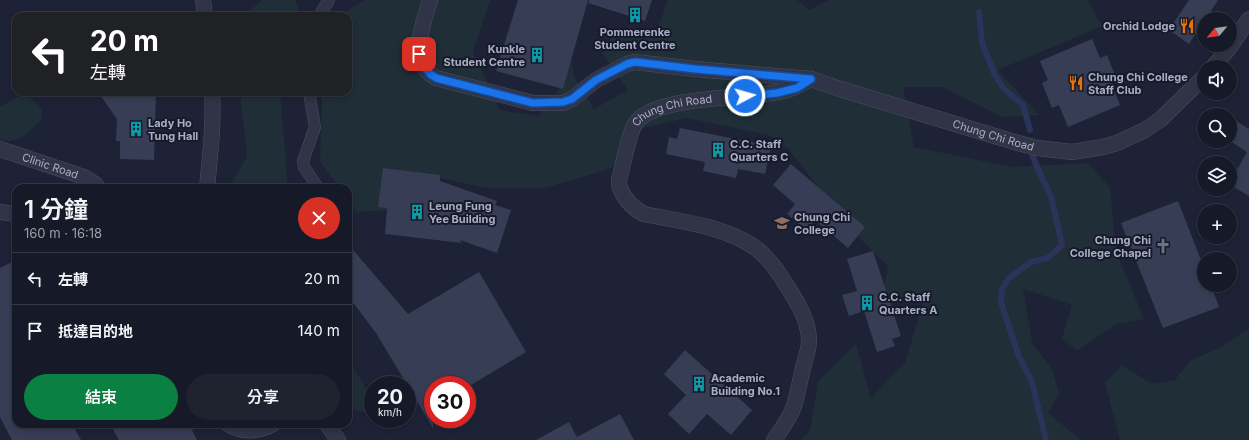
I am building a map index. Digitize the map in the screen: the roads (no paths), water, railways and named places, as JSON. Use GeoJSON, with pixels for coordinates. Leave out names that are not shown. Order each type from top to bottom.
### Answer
{"type":"FeatureCollection","features":[{"type":"Feature","properties":{"kind":"street"},"geometry":{"type":"LineString","coordinates":[[203,0],[204,12]]}},
{"type":"Feature","properties":{"kind":"street"},"geometry":{"type":"LineString","coordinates":[[322,12],[329,0]]}},
{"type":"Feature","properties":{"kind":"street"},"geometry":{"type":"LineString","coordinates":[[430,0],[419,43],[419,54],[422,62],[430,74],[436,78],[533,103],[566,102],[596,80],[627,64],[635,62],[811,79]]}},
{"type":"Feature","properties":{"kind":"street"},"geometry":{"type":"LineString","coordinates":[[1219,60],[1230,47],[1249,19]]}},
{"type":"Feature","properties":{"kind":"street","name":"Chung Chi Road"},"geometry":{"type":"LineString","coordinates":[[774,440],[794,407],[809,342],[802,313],[792,293],[774,267],[748,242],[728,233],[707,227],[638,212],[625,198],[618,180],[634,125],[644,115],[660,108],[682,102],[777,93],[797,88],[811,79],[1018,143],[1051,150],[1072,152],[1110,145],[1145,130],[1160,119],[1197,85]]}},
{"type":"Feature","properties":{"kind":"street"},"geometry":{"type":"LineString","coordinates":[[207,184],[212,134],[212,96]]}},
{"type":"Feature","properties":{"kind":"street"},"geometry":{"type":"LineString","coordinates":[[310,96],[315,127],[303,161],[304,167],[315,184]]}},
{"type":"Feature","properties":{"kind":"street","name":"Clinic Road"},"geometry":{"type":"LineString","coordinates":[[0,148],[84,177],[95,184]]}},
{"type":"Feature","properties":{"kind":"street"},"geometry":{"type":"LineString","coordinates":[[0,212],[12,214]]}},
{"type":"Feature","properties":{"kind":"street"},"geometry":{"type":"LineString","coordinates":[[237,428],[241,430],[250,430],[263,428]]}},
{"type":"Feature","properties":{"kind":"street"},"geometry":{"type":"LineString","coordinates":[[330,428],[338,440]]}},
{"type":"Feature","properties":{"kind":"waterway"},"geometry":{"type":"LineString","coordinates":[[979,12],[982,43],[995,75],[1004,89],[1023,105],[1030,130]]}},
{"type":"Feature","properties":{"kind":"waterway"},"geometry":{"type":"LineString","coordinates":[[1032,155],[1051,196],[1062,245],[1048,258],[1031,262],[1009,278],[1002,289],[1001,302],[1019,357],[1032,382],[1046,440]]}},
{"type":"Feature","properties":{"kind":"place","name":"Pommerenke Student Centre"},"geometry":{"type":"Point","coordinates":[635,15]}},
{"type":"Feature","properties":{"kind":"place","name":"Orchid Lodge"},"geometry":{"type":"Point","coordinates":[1187,26]}},
{"type":"Feature","properties":{"kind":"place","name":"Kunkle Student Centre"},"geometry":{"type":"Point","coordinates":[537,55]}},
{"type":"Feature","properties":{"kind":"place","name":"Chung Chi College Staff Club"},"geometry":{"type":"Point","coordinates":[1076,83]}},
{"type":"Feature","properties":{"kind":"place","name":"Lady Ho Tung Hall"},"geometry":{"type":"Point","coordinates":[136,129]}},
{"type":"Feature","properties":{"kind":"place","name":"C.C. Staff Quarters C"},"geometry":{"type":"Point","coordinates":[718,150]}},
{"type":"Feature","properties":{"kind":"place","name":"Leung Fung Yee Building"},"geometry":{"type":"Point","coordinates":[417,212]}},
{"type":"Feature","properties":{"kind":"place","name":"Chung Chi College"},"geometry":{"type":"Point","coordinates":[782,223]}},
{"type":"Feature","properties":{"kind":"place","name":"Chung Chi College Chapel"},"geometry":{"type":"Point","coordinates":[1163,246]}},
{"type":"Feature","properties":{"kind":"place","name":"C.C. Staff Quarters A"},"geometry":{"type":"Point","coordinates":[867,303]}},
{"type":"Feature","properties":{"kind":"place","name":"Academic Building No.1"},"geometry":{"type":"Point","coordinates":[699,384]}}]}
